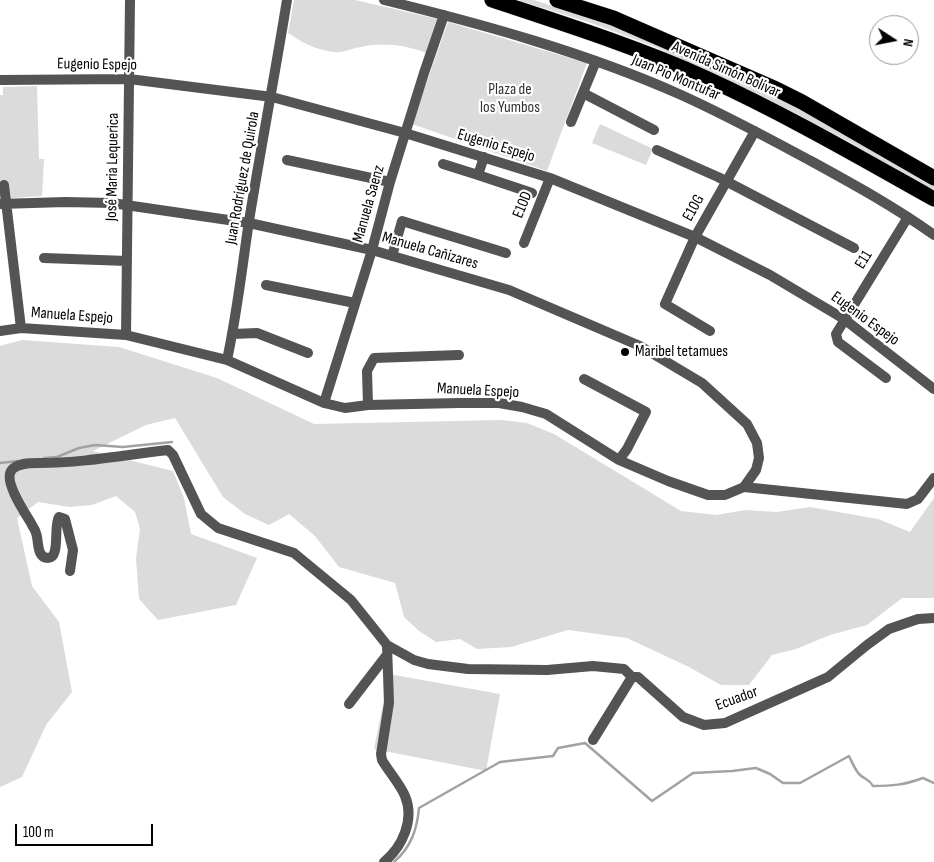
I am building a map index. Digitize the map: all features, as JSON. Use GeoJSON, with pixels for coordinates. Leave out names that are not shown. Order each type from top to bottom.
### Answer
{"type":"FeatureCollection","features":[{"type":"Feature","properties":{"kind":"highway","name":"Avenida Simón Bolívar"},"geometry":{"type":"LineString","coordinates":[[492,0],[596,34],[705,78],[791,119],[934,199]]}},
{"type":"Feature","properties":{"kind":"highway","name":"Avenida Simón Bolívar"},"geometry":{"type":"LineString","coordinates":[[557,0],[614,18],[776,89],[934,178]]}},
{"type":"Feature","properties":{"kind":"street","name":"José Maria Lequerica"},"geometry":{"type":"LineString","coordinates":[[126,335],[130,0]]}},
{"type":"Feature","properties":{"kind":"street","name":"Juan Rodriguez de Quirola"},"geometry":{"type":"LineString","coordinates":[[227,360],[233,334],[249,223],[272,97],[287,0]]}},
{"type":"Feature","properties":{"kind":"street","name":"Juan Pio Montufar"},"geometry":{"type":"LineString","coordinates":[[384,0],[444,15],[596,61],[680,94],[755,131],[884,201],[934,235]]}},
{"type":"Feature","properties":{"kind":"street","name":"Manuela Saenz"},"geometry":{"type":"LineString","coordinates":[[324,402],[372,250],[405,133],[444,15]]}},
{"type":"Feature","properties":{"kind":"street"},"geometry":{"type":"LineString","coordinates":[[571,122],[596,61]]}},
{"type":"Feature","properties":{"kind":"street","name":"Eugenio Espejo"},"geometry":{"type":"LineString","coordinates":[[0,80],[129,79],[272,97],[405,133],[550,178],[695,237],[770,275],[844,319],[934,389]]}},
{"type":"Feature","properties":{"kind":"street"},"geometry":{"type":"LineString","coordinates":[[583,93],[654,130]]}},
{"type":"Feature","properties":{"kind":"street","name":"E10G"},"geometry":{"type":"LineString","coordinates":[[710,331],[665,304],[695,237],[755,131]]}},
{"type":"Feature","properties":{"kind":"street"},"geometry":{"type":"LineString","coordinates":[[657,150],[726,181],[854,248]]}},
{"type":"Feature","properties":{"kind":"street"},"geometry":{"type":"LineString","coordinates":[[478,175],[484,157]]}},
{"type":"Feature","properties":{"kind":"street"},"geometry":{"type":"LineString","coordinates":[[286,160],[390,182]]}},
{"type":"Feature","properties":{"kind":"street"},"geometry":{"type":"LineString","coordinates":[[443,164],[532,193]]}},
{"type":"Feature","properties":{"kind":"street","name":"E10D"},"geometry":{"type":"LineString","coordinates":[[524,243],[550,178]]}},
{"type":"Feature","properties":{"kind":"street"},"geometry":{"type":"LineString","coordinates":[[4,185],[2,203],[21,328]]}},
{"type":"Feature","properties":{"kind":"street","name":"Manuela Cañizares"},"geometry":{"type":"LineString","coordinates":[[2,203],[65,202],[128,205],[249,223],[372,250],[509,290],[640,346],[702,383],[747,424],[758,443],[759,458],[756,470],[744,487]]}},
{"type":"Feature","properties":{"kind":"street","name":"E11"},"geometry":{"type":"LineString","coordinates":[[886,378],[838,342],[836,334],[908,217]]}},
{"type":"Feature","properties":{"kind":"street"},"geometry":{"type":"LineString","coordinates":[[392,256],[402,220],[506,253]]}},
{"type":"Feature","properties":{"kind":"street"},"geometry":{"type":"LineString","coordinates":[[44,258],[127,261]]}},
{"type":"Feature","properties":{"kind":"street"},"geometry":{"type":"LineString","coordinates":[[266,285],[355,303]]}},
{"type":"Feature","properties":{"kind":"street","name":"Manuela Espejo"},"geometry":{"type":"LineString","coordinates":[[0,331],[21,328],[126,335],[227,360],[324,402],[345,408],[368,405],[459,403],[499,404],[522,407],[546,414],[619,460],[668,481],[708,495],[725,495],[744,487],[908,504],[918,499],[934,478]]}},
{"type":"Feature","properties":{"kind":"street"},"geometry":{"type":"LineString","coordinates":[[233,334],[256,333],[308,353]]}},
{"type":"Feature","properties":{"kind":"street"},"geometry":{"type":"LineString","coordinates":[[368,405],[367,371],[374,358],[459,355]]}},
{"type":"Feature","properties":{"kind":"street"},"geometry":{"type":"LineString","coordinates":[[584,379],[646,412],[627,449],[619,460]]}},
{"type":"Feature","properties":{"kind":"street"},"geometry":{"type":"LineString","coordinates":[[70,571],[73,550],[64,519],[59,517],[56,522],[56,549],[54,554],[51,557],[43,557],[36,533],[12,488],[9,477],[11,471],[17,466],[28,463],[71,462],[168,450],[174,455],[201,514],[207,521],[218,528],[294,553],[351,600],[386,651],[389,703],[381,754],[382,760],[405,797],[408,815],[404,835],[394,853],[384,862]]}},
{"type":"Feature","properties":{"kind":"street","name":"Ecuador"},"geometry":{"type":"LineString","coordinates":[[386,651],[401,654],[428,664],[468,669],[547,670],[593,666],[624,669],[632,677],[638,677],[683,717],[704,724],[726,723],[828,677],[889,629],[918,619],[934,618]]}},
{"type":"Feature","properties":{"kind":"street"},"geometry":{"type":"LineString","coordinates":[[349,704],[386,651]]}},
{"type":"Feature","properties":{"kind":"street"},"geometry":{"type":"LineString","coordinates":[[593,740],[632,677]]}},
{"type":"Feature","properties":{"kind":"green space"},"geometry":{"type":"Polygon","coordinates":[[[294,0],[355,0],[438,19],[426,53],[402,46],[386,45],[369,45],[334,52],[321,50],[288,33],[294,0]]]}},
{"type":"Feature","properties":{"kind":"green space"},"geometry":{"type":"Polygon","coordinates":[[[518,0],[534,0],[596,20],[708,65],[796,106],[934,185],[934,192],[846,140],[765,98],[653,46],[594,24],[518,0]]]}},
{"type":"Feature","properties":{"kind":"green space","name":"Plaza de los Yumbos"},"geometry":{"type":"Polygon","coordinates":[[[448,22],[587,63],[547,171],[412,124],[448,22]]]}},
{"type":"Feature","properties":{"kind":"green space"},"geometry":{"type":"Polygon","coordinates":[[[37,86],[39,159],[44,159],[42,196],[0,199],[0,95],[3,95],[3,87],[37,86]]]}},
{"type":"Feature","properties":{"kind":"green space"},"geometry":{"type":"Polygon","coordinates":[[[600,124],[653,149],[646,165],[592,143],[600,124]]]}},
{"type":"Feature","properties":{"kind":"green space"},"geometry":{"type":"Polygon","coordinates":[[[22,340],[119,347],[217,378],[314,424],[502,420],[527,423],[554,434],[681,511],[716,515],[746,510],[777,512],[810,507],[878,519],[910,532],[934,498],[934,598],[902,598],[867,625],[830,635],[796,649],[772,655],[749,685],[721,685],[689,667],[627,638],[568,630],[511,647],[477,649],[460,639],[436,642],[419,631],[404,617],[395,583],[339,567],[315,536],[289,514],[269,525],[245,514],[223,497],[175,418],[146,425],[93,451],[173,471],[184,498],[191,534],[257,558],[236,605],[158,620],[139,599],[136,558],[140,529],[135,512],[116,496],[92,505],[69,507],[38,502],[17,518],[32,586],[59,622],[72,692],[46,725],[22,777],[0,787],[0,346],[22,340]]]}},
{"type":"Feature","properties":{"kind":"green space"},"geometry":{"type":"Polygon","coordinates":[[[389,674],[500,694],[486,771],[374,749],[389,674]]]}},
{"type":"Feature","properties":{"kind":"waterway"},"geometry":{"type":"LineString","coordinates":[[44,458],[57,457],[79,448],[95,445],[123,447],[172,442]]}},
{"type":"Feature","properties":{"kind":"waterway"},"geometry":{"type":"LineString","coordinates":[[0,463],[18,461]]}},
{"type":"Feature","properties":{"kind":"waterway"},"geometry":{"type":"LineString","coordinates":[[394,862],[405,850],[412,838],[417,824],[419,808],[500,762],[553,756],[558,748],[585,743],[652,801],[693,773],[756,768],[770,774],[783,783],[800,783],[849,756],[858,773],[873,786],[898,785],[923,778],[934,783]]}},
{"type":"Feature","properties":{"kind":"place","name":"Maribel tetamues"},"geometry":{"type":"Point","coordinates":[625,352]}}]}
